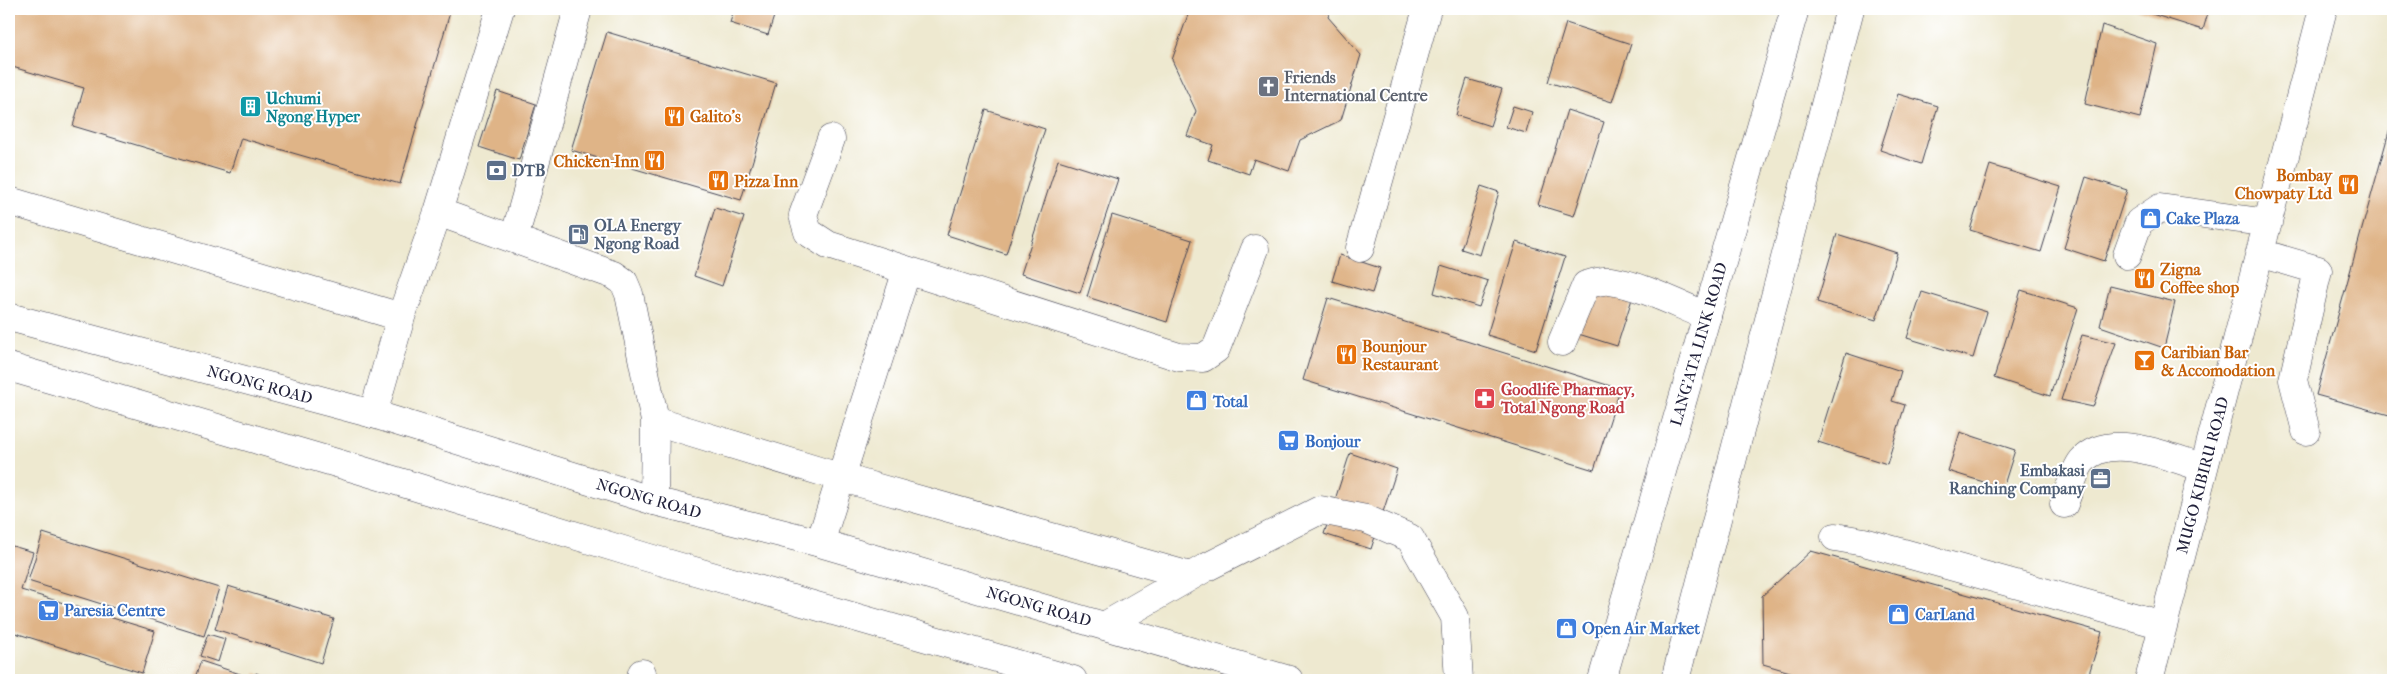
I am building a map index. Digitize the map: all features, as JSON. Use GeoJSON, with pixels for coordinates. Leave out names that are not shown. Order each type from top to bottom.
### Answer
{"type":"FeatureCollection","features":[{"type":"Feature","properties":{"kind":"main road"},"geometry":{"type":"LineString","coordinates":[[373,414],[401,317],[438,212],[500,9]]}},
{"type":"Feature","properties":{"kind":"main road"},"geometry":{"type":"LineString","coordinates":[[514,239],[578,9]]}},
{"type":"Feature","properties":{"kind":"main road"},"geometry":{"type":"LineString","coordinates":[[1360,248],[1427,9]]}},
{"type":"Feature","properties":{"kind":"main road","name":"LANG'ATA LINK ROAD"},"geometry":{"type":"LineString","coordinates":[[1602,680],[1795,9]]}},
{"type":"Feature","properties":{"kind":"main road"},"geometry":{"type":"LineString","coordinates":[[1675,680],[1850,9]]}},
{"type":"Feature","properties":{"kind":"main road","name":"MUGO KIBIRU ROAD"},"geometry":{"type":"LineString","coordinates":[[2149,680],[2323,9]]}},
{"type":"Feature","properties":{"kind":"main road"},"geometry":{"type":"LineString","coordinates":[[831,139],[803,215],[808,232],[828,245],[1179,357],[1204,358],[1216,349],[1255,249]]}},
{"type":"Feature","properties":{"kind":"main road"},"geometry":{"type":"LineString","coordinates":[[9,202],[401,317]]}},
{"type":"Feature","properties":{"kind":"main road"},"geometry":{"type":"LineString","coordinates":[[2128,255],[2139,222],[2160,208],[2268,222]]}},
{"type":"Feature","properties":{"kind":"main road"},"geometry":{"type":"LineString","coordinates":[[438,212],[614,275],[624,282],[629,294],[655,421],[654,501]]}},
{"type":"Feature","properties":{"kind":"main road"},"geometry":{"type":"LineString","coordinates":[[2260,253],[2318,270],[2293,380],[2306,431]]}},
{"type":"Feature","properties":{"kind":"main road"},"geometry":{"type":"LineString","coordinates":[[820,543],[907,270]]}},
{"type":"Feature","properties":{"kind":"main road"},"geometry":{"type":"LineString","coordinates":[[1562,342],[1586,285],[1596,282],[1608,281],[1630,286],[1706,316]]}},
{"type":"Feature","properties":{"kind":"main road","name":"NGONG ROAD"},"geometry":{"type":"LineString","coordinates":[[9,317],[373,414],[654,501],[820,543],[1289,680]]}},
{"type":"Feature","properties":{"kind":"main road"},"geometry":{"type":"LineString","coordinates":[[10,370],[357,469],[646,557],[1073,680]]}},
{"type":"Feature","properties":{"kind":"main road"},"geometry":{"type":"LineString","coordinates":[[655,421],[840,477],[1190,576]]}},
{"type":"Feature","properties":{"kind":"main road"},"geometry":{"type":"LineString","coordinates":[[2064,504],[2082,461],[2094,452],[2121,446],[2148,450],[2204,468]]}},
{"type":"Feature","properties":{"kind":"main road"},"geometry":{"type":"LineString","coordinates":[[1106,625],[1190,576],[1320,510],[1366,518],[1410,538],[1435,578],[1455,617],[1459,680]]}},
{"type":"Feature","properties":{"kind":"main road"},"geometry":{"type":"LineString","coordinates":[[1835,537],[1864,542],[2163,625]]}},
{"type":"Feature","properties":{"kind":"building","name":"Uchumi Ngong Hyper"},"geometry":{"type":"Polygon","coordinates":[[[9,9],[451,9],[400,184],[241,138],[230,173],[73,126],[84,88],[9,66],[9,9]]]}},
{"type":"Feature","properties":{"kind":"building"},"geometry":{"type":"Polygon","coordinates":[[[734,9],[776,10],[768,35],[730,23],[734,9]]]}},
{"type":"Feature","properties":{"kind":"building","name":"Friends International Centre"},"geometry":{"type":"Polygon","coordinates":[[[1190,9],[1331,9],[1328,17],[1361,55],[1341,120],[1300,140],[1289,171],[1254,159],[1249,174],[1208,160],[1213,145],[1187,136],[1196,111],[1172,60],[1190,9]]]}},
{"type":"Feature","properties":{"kind":"building"},"geometry":{"type":"Polygon","coordinates":[[[2136,9],[2209,9],[2203,30],[2136,9]]]}},
{"type":"Feature","properties":{"kind":"building"},"geometry":{"type":"Polygon","coordinates":[[[1566,23],[1631,44],[1612,102],[1548,82],[1566,23]]]}},
{"type":"Feature","properties":{"kind":"building"},"geometry":{"type":"Polygon","coordinates":[[[2102,25],[2157,44],[2140,118],[2085,104],[2102,25]]]}},
{"type":"Feature","properties":{"kind":"building","name":"Galito's"},"geometry":{"type":"Polygon","coordinates":[[[607,32],[776,83],[741,200],[571,150],[607,32]]]}},
{"type":"Feature","properties":{"kind":"building"},"geometry":{"type":"Polygon","coordinates":[[[1467,79],[1502,89],[1490,126],[1456,115],[1467,79]]]}},
{"type":"Feature","properties":{"kind":"building"},"geometry":{"type":"Polygon","coordinates":[[[497,91],[536,104],[519,160],[479,147],[497,91]]]}},
{"type":"Feature","properties":{"kind":"building"},"geometry":{"type":"Polygon","coordinates":[[[1898,94],[1938,106],[1921,164],[1880,150],[1898,94]]]}},
{"type":"Feature","properties":{"kind":"building"},"geometry":{"type":"Polygon","coordinates":[[[1513,106],[1532,112],[1526,133],[1506,127],[1513,106]]]}},
{"type":"Feature","properties":{"kind":"building"},"geometry":{"type":"Polygon","coordinates":[[[986,110],[1045,129],[1006,254],[947,235],[986,110]]]}},
{"type":"Feature","properties":{"kind":"building"},"geometry":{"type":"Polygon","coordinates":[[[1567,110],[1604,122],[1574,216],[1538,205],[1567,110]]]}},
{"type":"Feature","properties":{"kind":"building"},"geometry":{"type":"Polygon","coordinates":[[[2393,117],[2393,416],[2316,395],[2393,117]]]}},
{"type":"Feature","properties":{"kind":"building"},"geometry":{"type":"Polygon","coordinates":[[[1058,160],[1118,179],[1080,293],[1021,274],[1058,160]]]}},
{"type":"Feature","properties":{"kind":"building"},"geometry":{"type":"Polygon","coordinates":[[[1990,165],[2061,187],[2041,252],[1970,230],[1990,165]]]}},
{"type":"Feature","properties":{"kind":"building"},"geometry":{"type":"Polygon","coordinates":[[[2086,177],[2127,190],[2104,261],[2064,248],[2086,177]]]}},
{"type":"Feature","properties":{"kind":"building"},"geometry":{"type":"Polygon","coordinates":[[[1481,186],[1499,192],[1480,255],[1461,249],[1481,186]]]}},
{"type":"Feature","properties":{"kind":"building"},"geometry":{"type":"Polygon","coordinates":[[[715,208],[744,217],[722,286],[694,276],[715,208]]]}},
{"type":"Feature","properties":{"kind":"building"},"geometry":{"type":"Polygon","coordinates":[[[1112,215],[1192,240],[1167,322],[1087,297],[1112,215]]]}},
{"type":"Feature","properties":{"kind":"building"},"geometry":{"type":"Polygon","coordinates":[[[1837,234],[1897,253],[1876,320],[1817,302],[1837,234]]]}},
{"type":"Feature","properties":{"kind":"building"},"geometry":{"type":"Polygon","coordinates":[[[1516,242],[1565,257],[1536,350],[1487,335],[1516,242]]]}},
{"type":"Feature","properties":{"kind":"building"},"geometry":{"type":"Polygon","coordinates":[[[1340,255],[1380,268],[1372,293],[1332,281],[1340,255]]]}},
{"type":"Feature","properties":{"kind":"building"},"geometry":{"type":"Polygon","coordinates":[[[1441,266],[1488,281],[1479,307],[1434,293],[1441,266]]]}},
{"type":"Feature","properties":{"kind":"building"},"geometry":{"type":"Polygon","coordinates":[[[1586,285],[1632,299],[1617,346],[1572,332],[1586,285]]]}},
{"type":"Feature","properties":{"kind":"building"},"geometry":{"type":"Polygon","coordinates":[[[2110,286],[2175,302],[2164,348],[2100,326],[2110,286]]]}},
{"type":"Feature","properties":{"kind":"building"},"geometry":{"type":"Polygon","coordinates":[[[2021,290],[2078,308],[2050,396],[1994,378],[2021,290]]]}},
{"type":"Feature","properties":{"kind":"building"},"geometry":{"type":"Polygon","coordinates":[[[1922,292],[1987,312],[1973,358],[1907,338],[1922,292]]]}},
{"type":"Feature","properties":{"kind":"building"},"geometry":{"type":"Polygon","coordinates":[[[1328,298],[1620,389],[1594,470],[1303,380],[1328,298]]]}},
{"type":"Feature","properties":{"kind":"building"},"geometry":{"type":"Polygon","coordinates":[[[2082,335],[2116,343],[2093,407],[2061,400],[2082,335]]]}},
{"type":"Feature","properties":{"kind":"building"},"geometry":{"type":"Polygon","coordinates":[[[1846,353],[1901,371],[1892,401],[1905,405],[1887,464],[1818,442],[1846,353]]]}},
{"type":"Feature","properties":{"kind":"building"},"geometry":{"type":"Polygon","coordinates":[[[1960,432],[2015,450],[2003,488],[1948,471],[1960,432]]]}},
{"type":"Feature","properties":{"kind":"building"},"geometry":{"type":"Polygon","coordinates":[[[1350,453],[1397,469],[1371,549],[1324,534],[1350,453]]]}},
{"type":"Feature","properties":{"kind":"building"},"geometry":{"type":"Polygon","coordinates":[[[43,533],[219,588],[204,636],[28,581],[43,533]]]}},
{"type":"Feature","properties":{"kind":"building","name":"Paresia Centre"},"geometry":{"type":"Polygon","coordinates":[[[9,545],[33,552],[21,590],[155,631],[142,673],[9,631],[9,545]]]}},
{"type":"Feature","properties":{"kind":"building","name":"CarLand"},"geometry":{"type":"Polygon","coordinates":[[[1811,551],[2102,632],[2087,680],[1817,680],[1763,664],[1762,596],[1811,551]]]}},
{"type":"Feature","properties":{"kind":"building"},"geometry":{"type":"Polygon","coordinates":[[[228,586],[334,619],[321,663],[215,629],[228,586]]]}},
{"type":"Feature","properties":{"kind":"building"},"geometry":{"type":"Polygon","coordinates":[[[208,634],[225,639],[218,662],[200,656],[208,634]]]}},
{"type":"Feature","properties":{"kind":"building"},"geometry":{"type":"Polygon","coordinates":[[[201,661],[243,675],[241,680],[194,680],[201,661]]]}},
{"type":"Feature","properties":{"kind":"building"},"geometry":{"type":"Polygon","coordinates":[[[256,673],[273,680],[253,680],[256,673]]]}},
{"type":"Feature","properties":{"kind":"place","name":"Friends International Centre"},"geometry":{"type":"Point","coordinates":[1268,86]}},
{"type":"Feature","properties":{"kind":"place","name":"Uchumi Ngong Hyper"},"geometry":{"type":"Point","coordinates":[250,107]}},
{"type":"Feature","properties":{"kind":"place","name":"Galito's"},"geometry":{"type":"Point","coordinates":[674,116]}},
{"type":"Feature","properties":{"kind":"place","name":"Chicken-Inn"},"geometry":{"type":"Point","coordinates":[655,161]}},
{"type":"Feature","properties":{"kind":"place","name":"DTB"},"geometry":{"type":"Point","coordinates":[496,170]}},
{"type":"Feature","properties":{"kind":"place","name":"Pizza Inn"},"geometry":{"type":"Point","coordinates":[718,181]}},
{"type":"Feature","properties":{"kind":"place","name":"Bombay Chowpaty Ltd"},"geometry":{"type":"Point","coordinates":[2348,184]}},
{"type":"Feature","properties":{"kind":"place","name":"Cake Plaza"},"geometry":{"type":"Point","coordinates":[2150,218]}},
{"type":"Feature","properties":{"kind":"place","name":"OLA Energy Ngong Road"},"geometry":{"type":"Point","coordinates":[578,234]}},
{"type":"Feature","properties":{"kind":"place","name":"Zigna Coffee shop"},"geometry":{"type":"Point","coordinates":[2144,278]}},
{"type":"Feature","properties":{"kind":"place","name":"Bounjour Restaurant"},"geometry":{"type":"Point","coordinates":[1346,355]}},
{"type":"Feature","properties":{"kind":"place","name":"Caribian Bar & Accomodation"},"geometry":{"type":"Point","coordinates":[2145,361]}},
{"type":"Feature","properties":{"kind":"place","name":"Goodlife Pharmacy, Total Ngong Road"},"geometry":{"type":"Point","coordinates":[1485,398]}},
{"type":"Feature","properties":{"kind":"place","name":"Total"},"geometry":{"type":"Point","coordinates":[1197,401]}},
{"type":"Feature","properties":{"kind":"place","name":"Bonjour"},"geometry":{"type":"Point","coordinates":[1289,441]}},
{"type":"Feature","properties":{"kind":"place","name":"Embakasi Ranching Company"},"geometry":{"type":"Point","coordinates":[2101,479]}},
{"type":"Feature","properties":{"kind":"place","name":"Paresia Centre"},"geometry":{"type":"Point","coordinates":[48,610]}},
{"type":"Feature","properties":{"kind":"place","name":"CarLand"},"geometry":{"type":"Point","coordinates":[1899,614]}},
{"type":"Feature","properties":{"kind":"place","name":"Open Air Market"},"geometry":{"type":"Point","coordinates":[1566,628]}}]}
